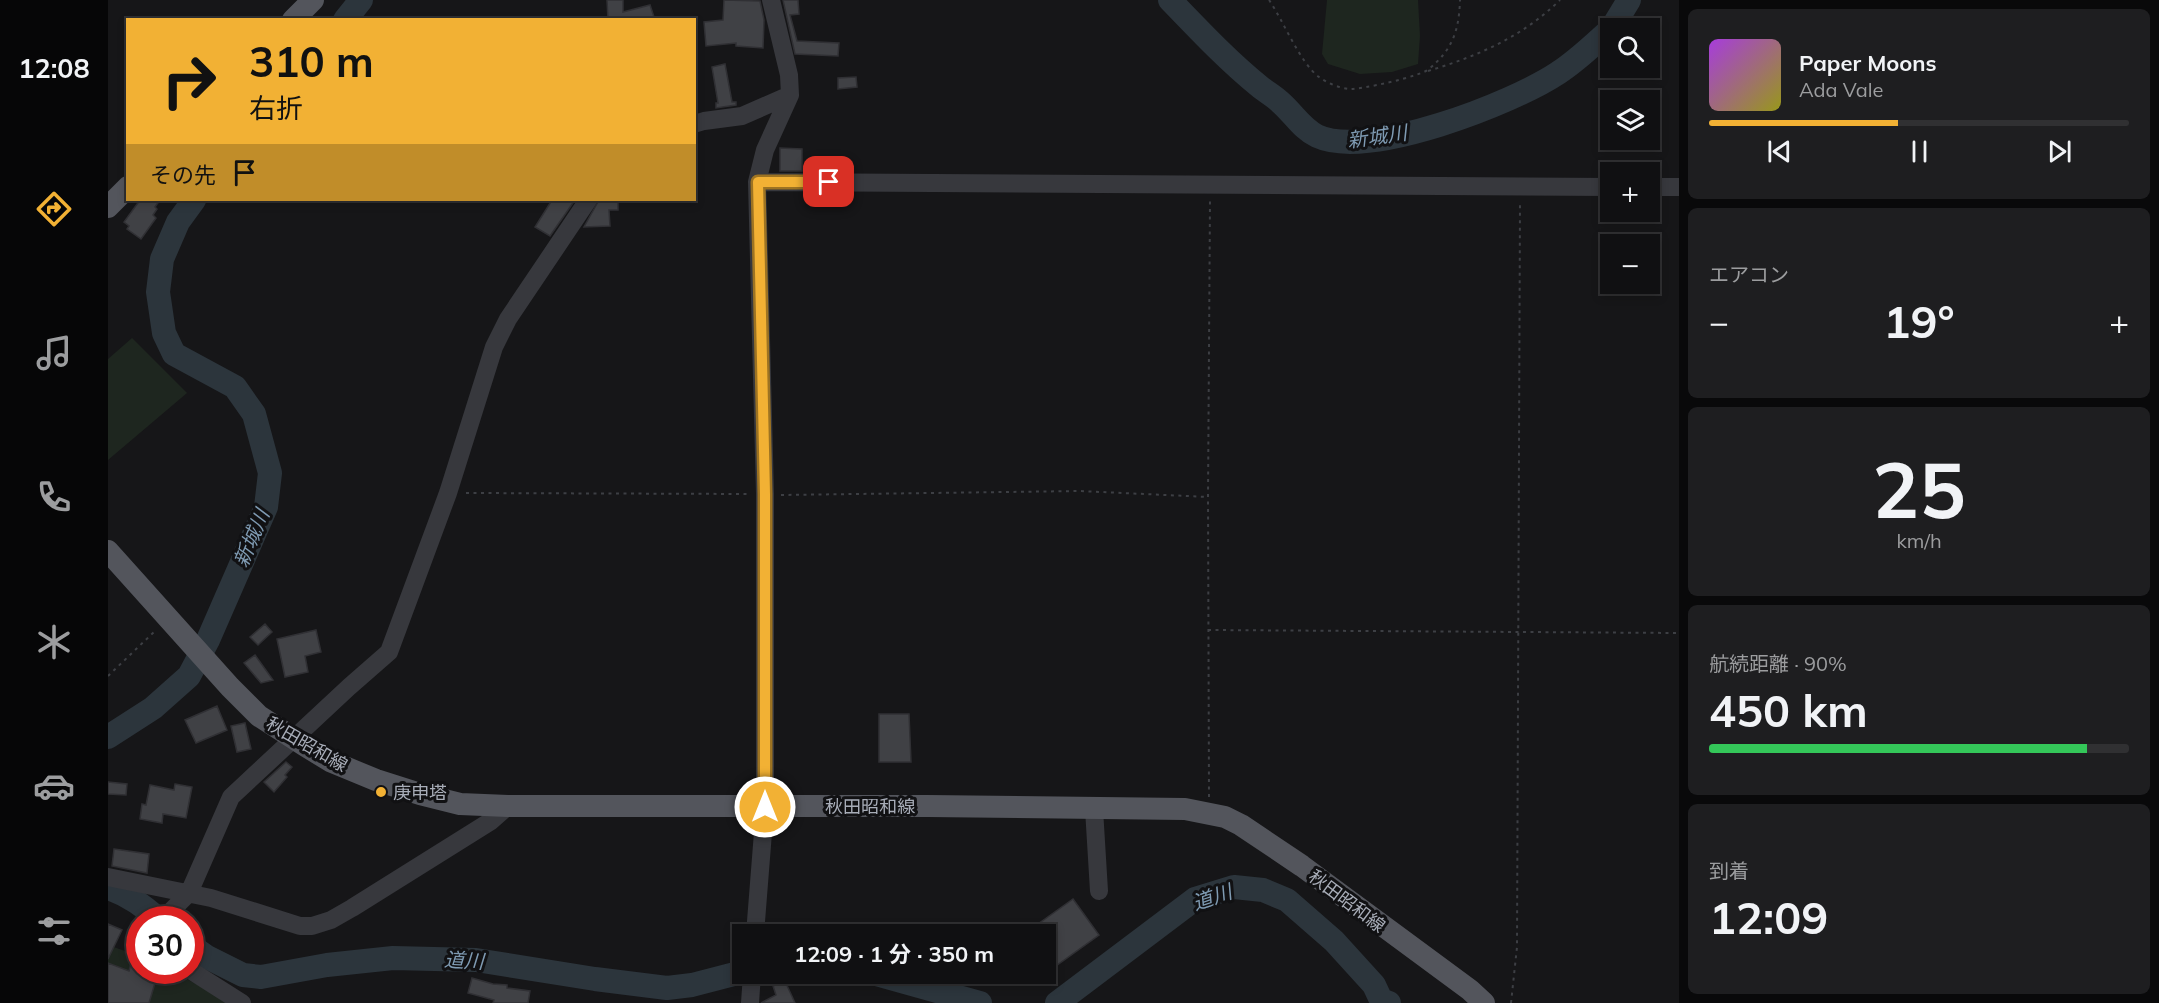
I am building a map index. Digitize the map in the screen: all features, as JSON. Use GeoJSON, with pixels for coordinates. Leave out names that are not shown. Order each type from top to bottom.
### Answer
{"type":"FeatureCollection","features":[{"type":"Feature","properties":{"kind":"main road"},"geometry":{"type":"LineString","coordinates":[[295,18],[313,0]]}},
{"type":"Feature","properties":{"kind":"main road"},"geometry":{"type":"LineString","coordinates":[[108,207],[126,189]]}},
{"type":"Feature","properties":{"kind":"main road","name":"秋田昭和線"},"geometry":{"type":"LineString","coordinates":[[108,551],[211,667],[259,716],[330,761],[376,780],[460,804],[508,806],[990,807],[1185,809],[1209,813],[1225,817],[1241,825],[1302,866],[1470,990],[1484,1003]]}},
{"type":"Feature","properties":{"kind":"street"},"geometry":{"type":"LineString","coordinates":[[756,924],[765,807],[765,494],[758,182],[765,150],[790,95],[789,75],[771,0]]}},
{"type":"Feature","properties":{"kind":"street"},"geometry":{"type":"LineString","coordinates":[[696,123],[742,116],[790,95]]}},
{"type":"Feature","properties":{"kind":"street"},"geometry":{"type":"LineString","coordinates":[[758,182],[1600,187]]}},
{"type":"Feature","properties":{"kind":"street"},"geometry":{"type":"LineString","coordinates":[[1660,187],[1679,187]]}},
{"type":"Feature","properties":{"kind":"street"},"geometry":{"type":"LineString","coordinates":[[175,906],[189,893],[231,797],[389,652],[448,493],[494,347],[508,320],[587,201]]}},
{"type":"Feature","properties":{"kind":"street"},"geometry":{"type":"LineString","coordinates":[[108,877],[212,898],[288,924],[312,926],[331,920],[352,908],[491,821],[508,806]]}},
{"type":"Feature","properties":{"kind":"street"},"geometry":{"type":"LineString","coordinates":[[1094,809],[1099,891]]}},
{"type":"Feature","properties":{"kind":"street"},"geometry":{"type":"LineString","coordinates":[[204,979],[242,1003]]}},
{"type":"Feature","properties":{"kind":"street"},"geometry":{"type":"LineString","coordinates":[[750,1003],[751,984]]}},
{"type":"Feature","properties":{"kind":"path"},"geometry":{"type":"LineString","coordinates":[[1269,0],[1295,45],[1317,76],[1332,85],[1350,89],[1390,82],[1461,61],[1504,41],[1539,20],[1560,0]]}},
{"type":"Feature","properties":{"kind":"path"},"geometry":{"type":"LineString","coordinates":[[1428,71],[1454,37],[1459,24],[1460,0]]}},
{"type":"Feature","properties":{"kind":"path"},"geometry":{"type":"LineString","coordinates":[[1209,813],[1210,184]]}},
{"type":"Feature","properties":{"kind":"path"},"geometry":{"type":"LineString","coordinates":[[1510,1003],[1517,947],[1520,186]]}},
{"type":"Feature","properties":{"kind":"path"},"geometry":{"type":"LineString","coordinates":[[448,493],[814,496],[1080,491],[1208,497]]}},
{"type":"Feature","properties":{"kind":"path"},"geometry":{"type":"LineString","coordinates":[[108,676],[169,617]]}},
{"type":"Feature","properties":{"kind":"path"},"geometry":{"type":"LineString","coordinates":[[1208,630],[1679,633]]}},
{"type":"Feature","properties":{"kind":"shaded area"},"geometry":{"type":"Polygon","coordinates":[[[1327,0],[1418,0],[1420,36],[1418,64],[1392,72],[1360,74],[1328,64],[1322,54],[1327,0]]]}},
{"type":"Feature","properties":{"kind":"shaded area"},"geometry":{"type":"Polygon","coordinates":[[[132,338],[187,393],[108,460],[108,359],[132,338]]]}},
{"type":"Feature","properties":{"kind":"shaded area"},"geometry":{"type":"Polygon","coordinates":[[[108,945],[126,951],[126,984],[196,984],[233,1003],[108,1003],[108,945]]]}},
{"type":"Feature","properties":{"kind":"building"},"geometry":{"type":"Polygon","coordinates":[[[607,0],[623,0],[623,12],[650,5],[654,17],[651,18],[608,18],[607,0]]]}},
{"type":"Feature","properties":{"kind":"building"},"geometry":{"type":"Polygon","coordinates":[[[724,0],[760,1],[764,20],[763,48],[736,46],[736,43],[706,46],[704,22],[723,20],[724,0]]]}},
{"type":"Feature","properties":{"kind":"building"},"geometry":{"type":"Polygon","coordinates":[[[783,0],[798,0],[799,14],[790,15],[797,41],[839,43],[838,56],[795,54],[783,0]]]}},
{"type":"Feature","properties":{"kind":"building"},"geometry":{"type":"Polygon","coordinates":[[[725,64],[732,102],[736,102],[736,105],[716,108],[716,103],[718,103],[712,67],[725,64]]]}},
{"type":"Feature","properties":{"kind":"building"},"geometry":{"type":"Polygon","coordinates":[[[856,77],[857,87],[838,89],[838,78],[856,77]]]}},
{"type":"Feature","properties":{"kind":"building"},"geometry":{"type":"Polygon","coordinates":[[[780,148],[802,149],[802,171],[780,171],[780,148]]]}},
{"type":"Feature","properties":{"kind":"building"},"geometry":{"type":"Polygon","coordinates":[[[139,201],[159,201],[153,215],[156,218],[141,239],[127,229],[129,226],[124,222],[139,201]]]}},
{"type":"Feature","properties":{"kind":"building"},"geometry":{"type":"Polygon","coordinates":[[[551,201],[574,201],[550,236],[535,227],[551,201]]]}},
{"type":"Feature","properties":{"kind":"building"},"geometry":{"type":"Polygon","coordinates":[[[598,201],[618,201],[618,210],[609,210],[610,226],[584,227],[598,201]]]}},
{"type":"Feature","properties":{"kind":"building"},"geometry":{"type":"Polygon","coordinates":[[[265,624],[272,632],[258,645],[250,637],[265,624]]]}},
{"type":"Feature","properties":{"kind":"building"},"geometry":{"type":"Polygon","coordinates":[[[316,630],[321,652],[305,656],[308,672],[285,677],[277,639],[316,630]]]}},
{"type":"Feature","properties":{"kind":"building"},"geometry":{"type":"Polygon","coordinates":[[[255,655],[273,680],[261,683],[244,663],[255,655]]]}},
{"type":"Feature","properties":{"kind":"building"},"geometry":{"type":"Polygon","coordinates":[[[217,706],[227,730],[196,743],[185,720],[217,706]]]}},
{"type":"Feature","properties":{"kind":"building"},"geometry":{"type":"Polygon","coordinates":[[[879,714],[909,714],[911,762],[879,762],[879,714]]]}},
{"type":"Feature","properties":{"kind":"building"},"geometry":{"type":"Polygon","coordinates":[[[245,723],[251,749],[237,752],[231,726],[245,723]]]}},
{"type":"Feature","properties":{"kind":"building"},"geometry":{"type":"Polygon","coordinates":[[[286,762],[292,767],[274,792],[264,782],[286,762]]]}},
{"type":"Feature","properties":{"kind":"building"},"geometry":{"type":"Polygon","coordinates":[[[108,782],[127,784],[126,795],[108,794],[108,782]]]}},
{"type":"Feature","properties":{"kind":"building"},"geometry":{"type":"Polygon","coordinates":[[[175,784],[192,787],[186,818],[163,814],[162,823],[140,819],[142,804],[146,805],[150,785],[174,790],[175,784]]]}},
{"type":"Feature","properties":{"kind":"building"},"geometry":{"type":"Polygon","coordinates":[[[114,849],[149,854],[147,873],[112,866],[114,849]]]}},
{"type":"Feature","properties":{"kind":"building"},"geometry":{"type":"Polygon","coordinates":[[[1073,899],[1099,935],[1056,966],[1056,924],[1038,924],[1073,899]]]}},
{"type":"Feature","properties":{"kind":"building"},"geometry":{"type":"Polygon","coordinates":[[[108,924],[122,930],[108,959],[108,924]]]}},
{"type":"Feature","properties":{"kind":"building"},"geometry":{"type":"Polygon","coordinates":[[[108,963],[126,970],[126,984],[155,984],[149,1003],[108,1003],[108,963]]]}},
{"type":"Feature","properties":{"kind":"building"},"geometry":{"type":"Polygon","coordinates":[[[472,978],[507,985],[507,988],[530,991],[528,1003],[493,1003],[494,1000],[468,993],[472,978]]]}},
{"type":"Feature","properties":{"kind":"building"},"geometry":{"type":"Polygon","coordinates":[[[786,984],[795,1003],[761,1003],[776,995],[773,986],[786,984]]]}},
{"type":"Feature","properties":{"kind":"waterway","name":"新城川"},"geometry":{"type":"LineString","coordinates":[[347,18],[361,0]]}},
{"type":"Feature","properties":{"kind":"waterway","name":"新城川"},"geometry":{"type":"LineString","coordinates":[[1170,0],[1224,55],[1285,106],[1307,129],[1317,136],[1340,141],[1370,140],[1404,135],[1440,125],[1509,99],[1565,68],[1600,39]]}},
{"type":"Feature","properties":{"kind":"waterway","name":"新城川"},"geometry":{"type":"LineString","coordinates":[[1618,18],[1629,0]]}},
{"type":"Feature","properties":{"kind":"waterway","name":"新城川"},"geometry":{"type":"LineString","coordinates":[[108,737],[153,708],[189,676],[208,640],[266,507],[270,473],[254,414],[235,387],[174,354],[164,333],[158,292],[162,259],[178,222],[193,201]]}},
{"type":"Feature","properties":{"kind":"waterway","name":"道川"},"geometry":{"type":"LineString","coordinates":[[1057,1003],[1195,899],[1234,887],[1263,890],[1287,900],[1334,941],[1374,985],[1381,1000],[1389,1003]]}},
{"type":"Feature","properties":{"kind":"waterway","name":"道川"},"geometry":{"type":"LineString","coordinates":[[108,888],[142,906]]}},
{"type":"Feature","properties":{"kind":"waterway","name":"道川"},"geometry":{"type":"LineString","coordinates":[[204,955],[243,975],[261,977],[327,965],[393,958],[476,960],[667,988],[692,985],[732,975]]}},
{"type":"Feature","properties":{"kind":"waterway","name":"道川"},"geometry":{"type":"LineString","coordinates":[[912,984],[980,1003]]}},
{"type":"Feature","properties":{"kind":"place","name":"庚申塔"},"geometry":{"type":"Point","coordinates":[381,792]}},
{"type":"Feature","properties":{"kind":"route"},"geometry":{"type":"LineString","coordinates":[[765,807],[765,494],[758,182],[829,182]]}}]}
